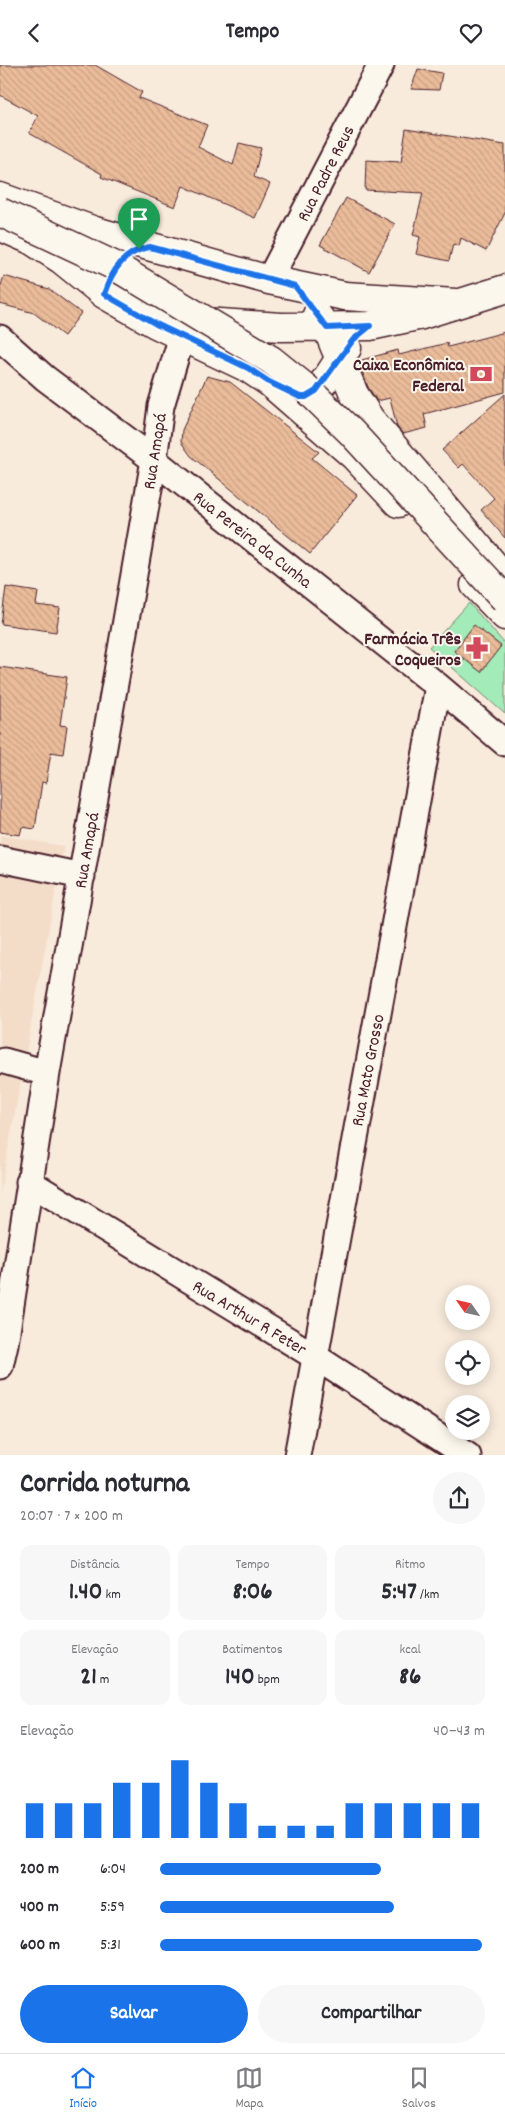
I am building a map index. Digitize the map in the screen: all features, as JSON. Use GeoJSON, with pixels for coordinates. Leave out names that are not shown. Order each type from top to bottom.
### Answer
{"type":"FeatureCollection","features":[{"type":"Feature","properties":{"kind":"main road"},"geometry":{"type":"LineString","coordinates":[[0,197],[78,225],[150,247],[282,283],[345,296],[455,303]]}},
{"type":"Feature","properties":{"kind":"main road"},"geometry":{"type":"LineString","coordinates":[[0,212],[113,265],[278,366],[307,389],[352,433],[505,599]]}},
{"type":"Feature","properties":{"kind":"main road"},"geometry":{"type":"LineString","coordinates":[[0,227],[31,240],[62,260],[104,294],[182,336],[248,368],[291,395],[306,397],[316,391],[353,340],[370,326]]}},
{"type":"Feature","properties":{"kind":"main road"},"geometry":{"type":"LineString","coordinates":[[104,294],[111,274],[121,261],[139,249],[150,247]]}},
{"type":"Feature","properties":{"kind":"main road"},"geometry":{"type":"LineString","coordinates":[[282,283],[327,328],[338,359],[354,394],[370,419],[505,578]]}},
{"type":"Feature","properties":{"kind":"main road"},"geometry":{"type":"LineString","coordinates":[[140,314],[228,325],[327,328],[370,326],[422,315],[455,303],[505,289]]}},
{"type":"Feature","properties":{"kind":"main road"},"geometry":{"type":"LineString","coordinates":[[269,382],[354,456],[505,617]]}},
{"type":"Feature","properties":{"kind":"street","name":"Rua Padre Reus"},"geometry":{"type":"LineString","coordinates":[[282,283],[381,65]]}},
{"type":"Feature","properties":{"kind":"street","name":"Rua Amapá"},"geometry":{"type":"LineString","coordinates":[[2,1350],[47,1073],[154,460],[161,406],[182,336]]}},
{"type":"Feature","properties":{"kind":"street","name":"Rua Pereira da Cunha"},"geometry":{"type":"LineString","coordinates":[[0,337],[45,378],[154,460],[438,686],[505,743]]}},
{"type":"Feature","properties":{"kind":"street","name":"Rua Mato Grosso"},"geometry":{"type":"LineString","coordinates":[[297,1455],[438,686]]}},
{"type":"Feature","properties":{"kind":"street"},"geometry":{"type":"LineString","coordinates":[[0,859],[82,876]]}},
{"type":"Feature","properties":{"kind":"street"},"geometry":{"type":"LineString","coordinates":[[4,1061],[47,1073]]}},
{"type":"Feature","properties":{"kind":"street","name":"Rua Arthur R Feter"},"geometry":{"type":"LineString","coordinates":[[29,1182],[314,1356],[468,1455]]}},
{"type":"Feature","properties":{"kind":"shaded area"},"geometry":{"type":"Polygon","coordinates":[[[0,835],[64,846],[0,1194],[0,835]]]}},
{"type":"Feature","properties":{"kind":"green space"},"geometry":{"type":"Polygon","coordinates":[[[469,603],[505,644],[505,714],[429,647],[469,603]]]}},
{"type":"Feature","properties":{"kind":"building"},"geometry":{"type":"Polygon","coordinates":[[[0,65],[95,65],[142,92],[139,98],[207,125],[198,147],[233,165],[239,143],[261,148],[254,177],[270,184],[255,218],[183,186],[175,207],[101,177],[102,174],[29,133],[38,116],[0,95],[0,65]]]}},
{"type":"Feature","properties":{"kind":"building"},"geometry":{"type":"Polygon","coordinates":[[[418,69],[442,73],[439,90],[411,89],[418,69]]]}},
{"type":"Feature","properties":{"kind":"building"},"geometry":{"type":"Polygon","coordinates":[[[406,129],[505,145],[505,213],[486,251],[461,238],[459,246],[453,244],[449,261],[416,254],[420,237],[413,235],[423,193],[365,190],[366,160],[401,162],[406,129]]]}},
{"type":"Feature","properties":{"kind":"building"},"geometry":{"type":"Polygon","coordinates":[[[346,198],[395,224],[369,272],[320,245],[346,198]]]}},
{"type":"Feature","properties":{"kind":"building"},"geometry":{"type":"Polygon","coordinates":[[[4,276],[49,289],[81,313],[64,336],[34,313],[0,304],[0,288],[4,276]]]}},
{"type":"Feature","properties":{"kind":"building"},"geometry":{"type":"Polygon","coordinates":[[[505,332],[505,392],[424,414],[427,428],[403,434],[397,427],[390,398],[377,401],[368,387],[358,361],[398,350],[399,355],[447,343],[448,347],[505,332]]]}},
{"type":"Feature","properties":{"kind":"building"},"geometry":{"type":"Polygon","coordinates":[[[207,376],[230,382],[319,452],[312,458],[357,495],[310,554],[191,456],[181,442],[182,430],[207,376]]]}},
{"type":"Feature","properties":{"kind":"building"},"geometry":{"type":"Polygon","coordinates":[[[505,394],[505,538],[481,510],[494,498],[463,464],[459,468],[442,450],[505,394]]]}},
{"type":"Feature","properties":{"kind":"building"},"geometry":{"type":"Polygon","coordinates":[[[6,587],[38,592],[36,605],[60,608],[56,632],[1,624],[6,587]]]}},
{"type":"Feature","properties":{"kind":"building","name":"Farmácia Três Coqueiros"},"geometry":{"type":"Polygon","coordinates":[[[474,625],[501,646],[481,672],[454,651],[474,625]]]}},
{"type":"Feature","properties":{"kind":"building"},"geometry":{"type":"Polygon","coordinates":[[[0,667],[67,677],[60,725],[67,726],[63,754],[51,752],[46,783],[42,782],[35,829],[22,827],[20,835],[0,832],[0,667]]]}},
{"type":"Feature","properties":{"kind":"place","name":"Caixa Econômica Federal"},"geometry":{"type":"Point","coordinates":[481,374]}},
{"type":"Feature","properties":{"kind":"place","name":"Farmácia Três Coqueiros"},"geometry":{"type":"Point","coordinates":[477,648]}},
{"type":"Feature","properties":{"kind":"route"},"geometry":{"type":"LineString","coordinates":[[150,247],[295,286],[327,328],[370,326],[353,340],[316,391],[306,397],[291,395],[248,368],[156,324],[104,294],[111,274],[121,261],[139,249],[150,247]]}}]}
